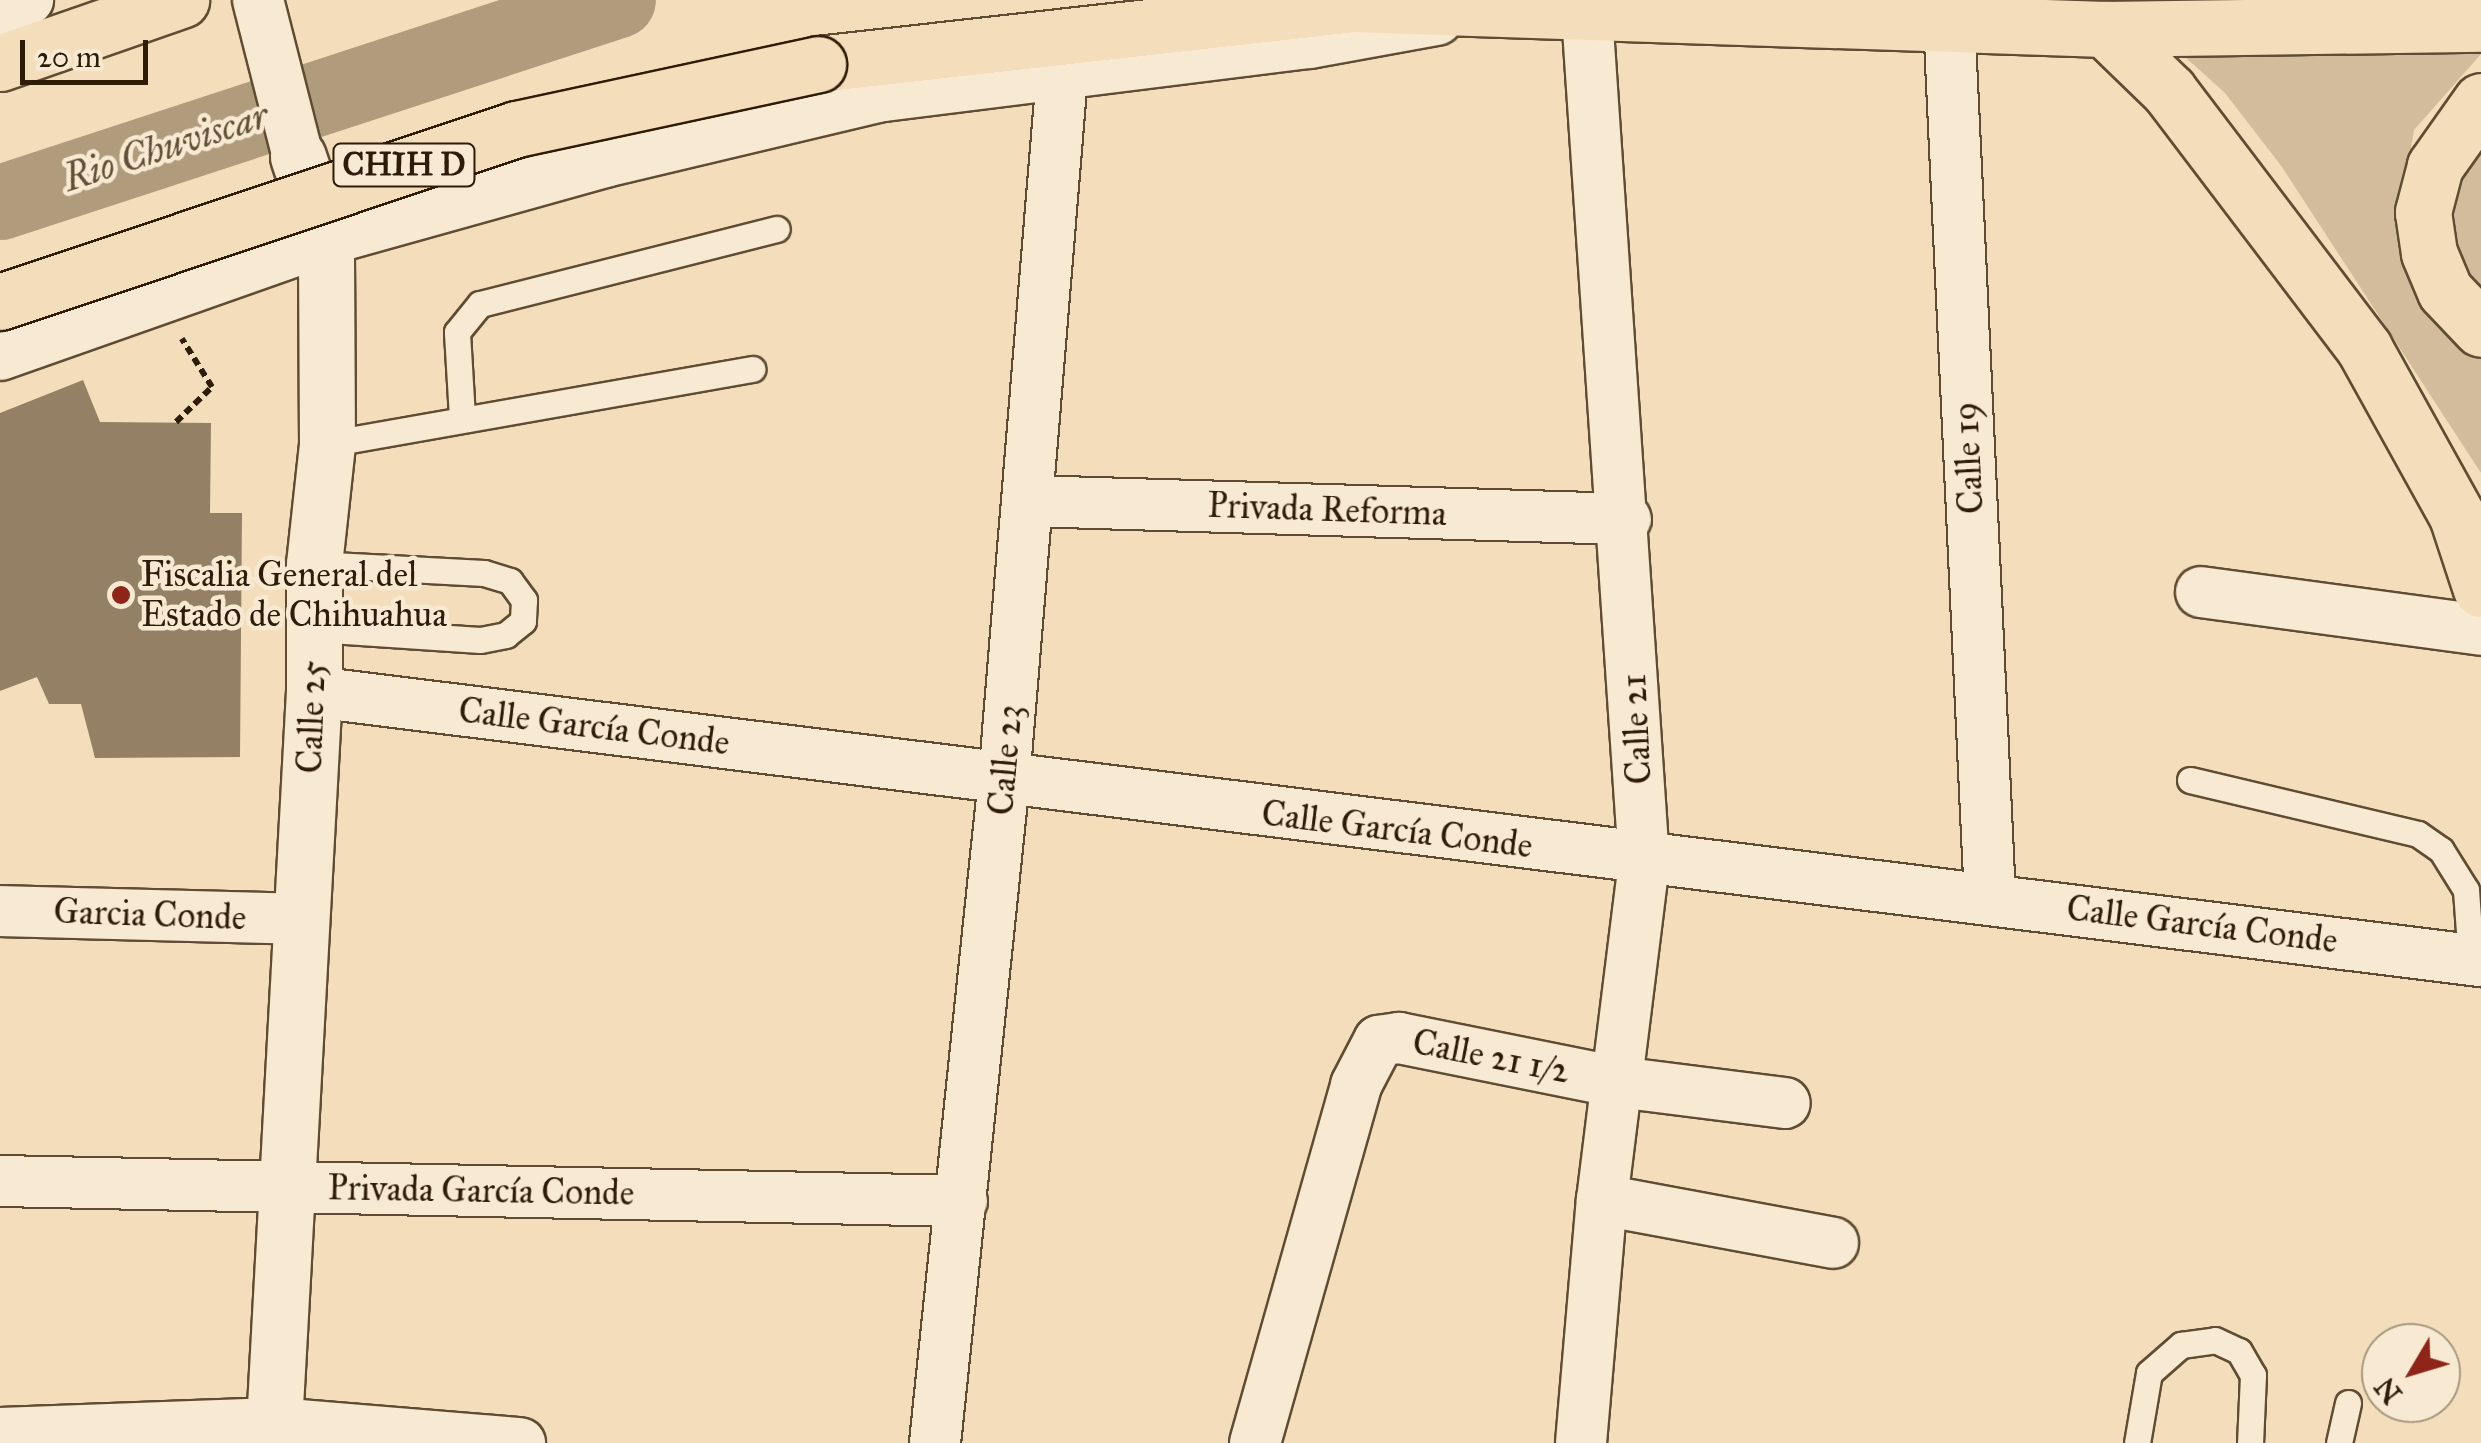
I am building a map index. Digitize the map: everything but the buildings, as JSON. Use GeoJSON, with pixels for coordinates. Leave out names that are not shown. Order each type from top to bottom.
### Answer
{"type":"FeatureCollection","features":[{"type":"Feature","properties":{"kind":"main road"},"geometry":{"type":"LineString","coordinates":[[0,63],[181,0]]}},
{"type":"Feature","properties":{"kind":"main road","name":"CHIH D"},"geometry":{"type":"LineString","coordinates":[[0,302],[516,129],[818,64],[1354,4],[1587,14],[1949,19],[2106,29],[2481,24]]}},
{"type":"Feature","properties":{"kind":"main road"},"geometry":{"type":"LineString","coordinates":[[2106,29],[2168,91],[2364,348],[2457,516],[2481,588]]}},
{"type":"Feature","properties":{"kind":"main road"},"geometry":{"type":"LineString","coordinates":[[2481,101],[2435,166],[2423,212],[2429,253],[2445,291],[2481,329]]}},
{"type":"Feature","properties":{"kind":"street"},"geometry":{"type":"LineString","coordinates":[[0,10],[28,0]]}},
{"type":"Feature","properties":{"kind":"street","name":"Calle 25"},"geometry":{"type":"LineString","coordinates":[[260,6],[298,157],[326,240],[327,444],[314,564],[314,692],[274,1433]]}},
{"type":"Feature","properties":{"kind":"street"},"geometry":{"type":"LineString","coordinates":[[0,355],[326,240],[605,162],[883,96],[1310,43],[1484,10]]}},
{"type":"Feature","properties":{"kind":"street","name":"Calle 21"},"geometry":{"type":"LineString","coordinates":[[1581,1443],[1602,1200],[1644,861],[1626,519],[1587,14]]}},
{"type":"Feature","properties":{"kind":"street","name":"Calle 19"},"geometry":{"type":"LineString","coordinates":[[1949,19],[1990,897]]}},
{"type":"Feature","properties":{"kind":"street","name":"Calle 23"},"geometry":{"type":"LineString","coordinates":[[935,1443],[1004,780],[1062,76]]}},
{"type":"Feature","properties":{"kind":"street","name":"Privada Reforma"},"geometry":{"type":"LineString","coordinates":[[1028,501],[1626,519]]}},
{"type":"Feature","properties":{"kind":"street"},"geometry":{"type":"LineString","coordinates":[[2201,592],[2481,630]]}},
{"type":"Feature","properties":{"kind":"street","name":"Calle García Conde"},"geometry":{"type":"LineString","coordinates":[[314,692],[1644,861],[1990,897],[2476,961]]}},
{"type":"Feature","properties":{"kind":"street","name":"Garcia Conde"},"geometry":{"type":"LineString","coordinates":[[0,911],[301,920]]}},
{"type":"Feature","properties":{"kind":"street","name":"Calle 21 1/2"},"geometry":{"type":"LineString","coordinates":[[1256,1443],[1356,1085],[1378,1040],[1399,1038],[1618,1082],[1784,1104]]}},
{"type":"Feature","properties":{"kind":"street","name":"Privada García Conde"},"geometry":{"type":"LineString","coordinates":[[0,1181],[962,1201]]}},
{"type":"Feature","properties":{"kind":"street"},"geometry":{"type":"LineString","coordinates":[[1602,1200],[1833,1243]]}},
{"type":"Feature","properties":{"kind":"street"},"geometry":{"type":"LineString","coordinates":[[0,1433],[274,1433],[520,1443]]}},
{"type":"Feature","properties":{"kind":"lane"},"geometry":{"type":"LineString","coordinates":[[462,417],[457,332],[480,304],[777,229]]}},
{"type":"Feature","properties":{"kind":"lane"},"geometry":{"type":"LineString","coordinates":[[327,444],[462,417],[752,369]]}},
{"type":"Feature","properties":{"kind":"lane"},"geometry":{"type":"LineString","coordinates":[[314,564],[484,574],[510,581],[524,600],[523,622],[506,636],[480,640],[315,629]]}},
{"type":"Feature","properties":{"kind":"lane"},"geometry":{"type":"LineString","coordinates":[[2190,780],[2418,834],[2441,850],[2466,890],[2476,961]]}},
{"type":"Feature","properties":{"kind":"lane"},"geometry":{"type":"LineString","coordinates":[[2138,1443],[2148,1373],[2181,1345],[2215,1340],[2239,1352],[2253,1375],[2250,1443]]}},
{"type":"Feature","properties":{"kind":"lane"},"geometry":{"type":"LineString","coordinates":[[2340,1443],[2348,1403]]}},
{"type":"Feature","properties":{"kind":"path"},"geometry":{"type":"LineString","coordinates":[[158,300],[212,387],[176,422]]}},
{"type":"Feature","properties":{"kind":"shaded area"},"geometry":{"type":"Polygon","coordinates":[[[2481,45],[2481,54],[2414,130],[2403,194],[2481,352],[2481,473],[2282,167],[2225,93],[2184,56],[2481,45]]]}},
{"type":"Feature","properties":{"kind":"shaded area"},"geometry":{"type":"Polygon","coordinates":[[[2481,133],[2481,304],[2454,251],[2449,180],[2481,133]]]}},
{"type":"Feature","properties":{"kind":"waterway","name":"Rio Chuviscar"},"geometry":{"type":"LineString","coordinates":[[0,202],[618,0]]}},
{"type":"Feature","properties":{"kind":"place","name":"Fiscalia General del Estado de Chihuahua"},"geometry":{"type":"Point","coordinates":[121,595]}}]}
